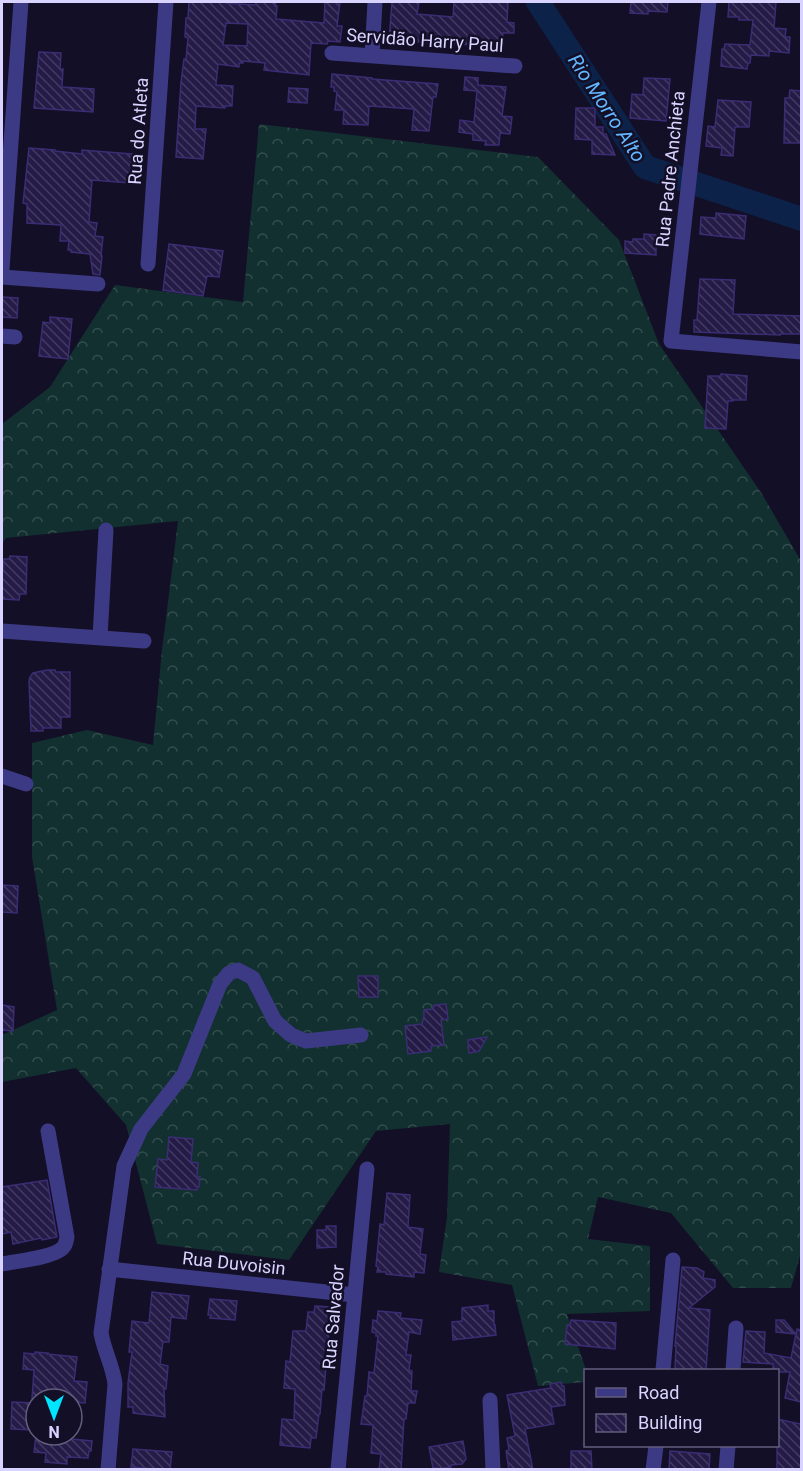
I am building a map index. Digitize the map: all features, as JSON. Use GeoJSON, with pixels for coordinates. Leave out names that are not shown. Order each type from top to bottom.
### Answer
{"type":"FeatureCollection","features":[{"type":"Feature","properties":{"kind":"street"},"geometry":{"type":"LineString","coordinates":[[2,269],[21,2]]}},
{"type":"Feature","properties":{"kind":"street","name":"Rua do Atleta"},"geometry":{"type":"LineString","coordinates":[[148,264],[166,2]]}},
{"type":"Feature","properties":{"kind":"street"},"geometry":{"type":"LineString","coordinates":[[372,56],[375,2]]}},
{"type":"Feature","properties":{"kind":"street","name":"Rua Padre Anchieta"},"geometry":{"type":"LineString","coordinates":[[709,2],[671,341],[801,352]]}},
{"type":"Feature","properties":{"kind":"street","name":"Servidão Harry Paul"},"geometry":{"type":"LineString","coordinates":[[332,53],[516,66]]}},
{"type":"Feature","properties":{"kind":"street"},"geometry":{"type":"LineString","coordinates":[[2,277],[98,284]]}},
{"type":"Feature","properties":{"kind":"street"},"geometry":{"type":"LineString","coordinates":[[100,637],[106,530]]}},
{"type":"Feature","properties":{"kind":"street"},"geometry":{"type":"LineString","coordinates":[[2,631],[144,641]]}},
{"type":"Feature","properties":{"kind":"street"},"geometry":{"type":"LineString","coordinates":[[2,776],[26,784]]}},
{"type":"Feature","properties":{"kind":"street"},"geometry":{"type":"LineString","coordinates":[[108,1470],[115,1384],[114,1371],[101,1333],[124,1166],[141,1129],[184,1074],[220,984],[229,973],[238,970],[253,978],[275,1021],[291,1035],[306,1041],[361,1035]]}},
{"type":"Feature","properties":{"kind":"street"},"geometry":{"type":"LineString","coordinates":[[2,1264],[49,1255],[60,1251],[66,1245],[67,1237],[48,1131]]}},
{"type":"Feature","properties":{"kind":"street","name":"Rua Salvador"},"geometry":{"type":"LineString","coordinates":[[338,1470],[367,1169]]}},
{"type":"Feature","properties":{"kind":"street"},"geometry":{"type":"LineString","coordinates":[[663,1369],[674,1260]]}},
{"type":"Feature","properties":{"kind":"street","name":"Rua Duvoisin"},"geometry":{"type":"LineString","coordinates":[[109,1269],[355,1295]]}},
{"type":"Feature","properties":{"kind":"street"},"geometry":{"type":"LineString","coordinates":[[733,1369],[736,1328]]}},
{"type":"Feature","properties":{"kind":"street"},"geometry":{"type":"LineString","coordinates":[[490,1400],[493,1470]]}},
{"type":"Feature","properties":{"kind":"street"},"geometry":{"type":"LineString","coordinates":[[653,1470],[656,1447]]}},
{"type":"Feature","properties":{"kind":"street"},"geometry":{"type":"LineString","coordinates":[[726,1470],[728,1447]]}},
{"type":"Feature","properties":{"kind":"green space"},"geometry":{"type":"Polygon","coordinates":[[[259,124],[538,157],[619,240],[659,344],[762,494],[801,561],[802,1249],[791,1288],[733,1288],[671,1213],[598,1197],[588,1239],[650,1246],[650,1311],[567,1314],[586,1369],[584,1382],[538,1386],[512,1285],[439,1272],[447,1217],[450,1124],[376,1131],[289,1260],[157,1244],[126,1125],[76,1068],[2,1082],[2,1035],[57,1010],[32,857],[32,743],[87,730],[153,745],[178,521],[6,538],[2,544],[2,424],[50,387],[115,285],[243,302],[259,124]]]}},
{"type":"Feature","properties":{"kind":"building"},"geometry":{"type":"Polygon","coordinates":[[[189,2],[255,5],[256,2],[276,2],[276,19],[324,23],[325,2],[340,2],[337,26],[342,26],[340,42],[311,43],[309,75],[264,70],[265,63],[243,61],[239,63],[239,67],[218,64],[216,85],[233,86],[232,106],[225,106],[225,108],[196,106],[195,129],[206,129],[203,159],[176,157],[181,82],[188,38],[185,37],[186,18],[188,18],[189,2]],[[226,23],[223,45],[247,46],[248,24],[226,23]]]}},
{"type":"Feature","properties":{"kind":"building"},"geometry":{"type":"Polygon","coordinates":[[[392,2],[419,2],[417,14],[453,17],[454,2],[508,2],[507,22],[514,23],[514,33],[503,33],[502,47],[442,43],[442,45],[430,45],[430,43],[389,40],[392,2]]]}},
{"type":"Feature","properties":{"kind":"building"},"geometry":{"type":"Polygon","coordinates":[[[631,2],[668,2],[667,12],[630,13],[631,2]]]}},
{"type":"Feature","properties":{"kind":"building"},"geometry":{"type":"Polygon","coordinates":[[[729,2],[776,2],[774,28],[786,29],[785,37],[790,37],[789,53],[769,51],[769,56],[751,55],[747,69],[721,66],[722,49],[725,44],[750,45],[753,20],[728,17],[729,2]]]}},
{"type":"Feature","properties":{"kind":"building"},"geometry":{"type":"Polygon","coordinates":[[[39,52],[61,53],[62,87],[94,89],[93,112],[34,108],[39,52]]]}},
{"type":"Feature","properties":{"kind":"building"},"geometry":{"type":"Polygon","coordinates":[[[332,74],[438,84],[436,97],[433,97],[429,131],[412,130],[414,109],[369,106],[368,125],[343,124],[344,110],[335,110],[337,92],[334,91],[334,87],[331,87],[332,74]]]}},
{"type":"Feature","properties":{"kind":"building"},"geometry":{"type":"Polygon","coordinates":[[[465,77],[478,78],[478,85],[506,87],[502,116],[512,117],[510,134],[500,133],[499,145],[485,145],[486,141],[473,140],[473,134],[459,132],[460,120],[474,122],[477,91],[464,90],[465,77]]]}},
{"type":"Feature","properties":{"kind":"building"},"geometry":{"type":"Polygon","coordinates":[[[644,78],[670,79],[666,121],[630,118],[632,94],[643,95],[644,78]]]}},
{"type":"Feature","properties":{"kind":"building"},"geometry":{"type":"Polygon","coordinates":[[[289,88],[308,89],[307,103],[288,102],[289,88]]]}},
{"type":"Feature","properties":{"kind":"building"},"geometry":{"type":"Polygon","coordinates":[[[790,90],[801,91],[801,143],[784,143],[785,98],[789,98],[790,90]]]}},
{"type":"Feature","properties":{"kind":"building"},"geometry":{"type":"Polygon","coordinates":[[[718,100],[751,102],[749,127],[735,127],[733,156],[721,155],[722,148],[706,146],[708,126],[715,127],[718,100]]]}},
{"type":"Feature","properties":{"kind":"building"},"geometry":{"type":"Polygon","coordinates":[[[576,108],[595,108],[595,127],[603,127],[603,134],[606,134],[615,155],[592,154],[592,140],[575,139],[576,108]]]}},
{"type":"Feature","properties":{"kind":"building"},"geometry":{"type":"Polygon","coordinates":[[[29,148],[82,154],[82,150],[132,154],[130,183],[92,180],[89,222],[97,223],[95,236],[103,237],[100,275],[93,274],[90,254],[71,252],[68,250],[69,241],[60,241],[61,225],[27,223],[27,204],[23,203],[29,148]]]}},
{"type":"Feature","properties":{"kind":"building"},"geometry":{"type":"Polygon","coordinates":[[[716,213],[746,216],[744,239],[700,234],[701,217],[716,218],[716,213]]]}},
{"type":"Feature","properties":{"kind":"building"},"geometry":{"type":"Polygon","coordinates":[[[644,234],[656,235],[656,255],[625,253],[625,241],[633,242],[633,239],[644,239],[644,234]]]}},
{"type":"Feature","properties":{"kind":"building"},"geometry":{"type":"Polygon","coordinates":[[[169,244],[223,251],[219,277],[207,276],[203,296],[163,290],[169,244]]]}},
{"type":"Feature","properties":{"kind":"building"},"geometry":{"type":"Polygon","coordinates":[[[700,279],[735,280],[733,314],[801,316],[801,334],[694,332],[700,279]]]}},
{"type":"Feature","properties":{"kind":"building"},"geometry":{"type":"Polygon","coordinates":[[[2,297],[18,298],[17,318],[2,317],[2,297]]]}},
{"type":"Feature","properties":{"kind":"building"},"geometry":{"type":"Polygon","coordinates":[[[50,317],[72,319],[68,359],[39,356],[43,322],[50,323],[50,317]]]}},
{"type":"Feature","properties":{"kind":"building"},"geometry":{"type":"Polygon","coordinates":[[[721,374],[747,376],[746,400],[728,401],[726,429],[705,428],[708,376],[721,376],[721,374]]]}},
{"type":"Feature","properties":{"kind":"building"},"geometry":{"type":"Polygon","coordinates":[[[10,556],[27,557],[26,594],[20,594],[19,600],[2,599],[2,569],[4,559],[9,559],[10,556]]]}},
{"type":"Feature","properties":{"kind":"building"},"geometry":{"type":"Polygon","coordinates":[[[47,670],[70,672],[70,717],[61,717],[61,728],[31,731],[30,677],[33,673],[47,670]]]}},
{"type":"Feature","properties":{"kind":"building"},"geometry":{"type":"Polygon","coordinates":[[[2,885],[18,886],[17,913],[2,912],[2,885]]]}},
{"type":"Feature","properties":{"kind":"building"},"geometry":{"type":"Polygon","coordinates":[[[358,976],[378,976],[378,997],[359,997],[358,976]]]}},
{"type":"Feature","properties":{"kind":"building"},"geometry":{"type":"Polygon","coordinates":[[[446,1004],[448,1019],[441,1020],[444,1045],[431,1046],[431,1051],[408,1054],[405,1026],[422,1024],[424,1010],[433,1009],[435,1005],[446,1004]]]}},
{"type":"Feature","properties":{"kind":"building"},"geometry":{"type":"Polygon","coordinates":[[[2,1005],[14,1007],[13,1031],[2,1030],[2,1005]]]}},
{"type":"Feature","properties":{"kind":"building"},"geometry":{"type":"Polygon","coordinates":[[[487,1037],[479,1051],[469,1053],[468,1040],[487,1037]]]}},
{"type":"Feature","properties":{"kind":"building"},"geometry":{"type":"Polygon","coordinates":[[[169,1137],[193,1139],[191,1162],[198,1163],[197,1177],[200,1177],[197,1190],[155,1187],[158,1159],[167,1160],[169,1137]]]}},
{"type":"Feature","properties":{"kind":"building"},"geometry":{"type":"Polygon","coordinates":[[[47,1180],[57,1237],[13,1244],[11,1232],[2,1234],[2,1187],[47,1180]]]}},
{"type":"Feature","properties":{"kind":"building"},"geometry":{"type":"Polygon","coordinates":[[[387,1193],[410,1195],[408,1227],[423,1229],[420,1254],[426,1255],[424,1273],[414,1272],[414,1277],[377,1272],[380,1224],[384,1225],[387,1193]]]}},
{"type":"Feature","properties":{"kind":"building"},"geometry":{"type":"Polygon","coordinates":[[[326,1226],[336,1226],[336,1247],[317,1248],[317,1230],[326,1230],[326,1226]]]}},
{"type":"Feature","properties":{"kind":"building"},"geometry":{"type":"Polygon","coordinates":[[[682,1267],[697,1268],[704,1272],[703,1278],[715,1280],[715,1287],[689,1308],[710,1310],[706,1369],[675,1369],[682,1267]]]}},
{"type":"Feature","properties":{"kind":"building"},"geometry":{"type":"Polygon","coordinates":[[[152,1292],[189,1296],[186,1319],[171,1317],[169,1342],[163,1342],[160,1364],[168,1366],[166,1389],[164,1389],[165,1417],[133,1413],[133,1407],[128,1407],[132,1321],[149,1323],[152,1292]]]}},
{"type":"Feature","properties":{"kind":"building"},"geometry":{"type":"Polygon","coordinates":[[[210,1299],[237,1301],[235,1320],[210,1318],[211,1315],[208,1315],[210,1299]]]}},
{"type":"Feature","properties":{"kind":"building"},"geometry":{"type":"Polygon","coordinates":[[[488,1305],[488,1311],[494,1311],[496,1335],[453,1340],[452,1322],[462,1321],[462,1308],[488,1305]]]}},
{"type":"Feature","properties":{"kind":"building"},"geometry":{"type":"Polygon","coordinates":[[[315,1306],[331,1307],[324,1390],[322,1389],[316,1438],[311,1438],[310,1448],[280,1445],[282,1419],[294,1420],[295,1389],[284,1388],[286,1361],[290,1362],[293,1331],[306,1331],[308,1312],[314,1312],[315,1306]]]}},
{"type":"Feature","properties":{"kind":"building"},"geometry":{"type":"Polygon","coordinates":[[[378,1311],[401,1313],[400,1318],[422,1320],[420,1334],[409,1332],[406,1355],[411,1355],[409,1370],[412,1371],[411,1391],[417,1391],[415,1403],[408,1403],[406,1419],[404,1419],[401,1470],[379,1470],[381,1454],[371,1453],[373,1425],[361,1424],[369,1372],[374,1373],[378,1336],[372,1332],[373,1320],[377,1321],[378,1311]]]}},
{"type":"Feature","properties":{"kind":"building"},"geometry":{"type":"Polygon","coordinates":[[[571,1320],[616,1323],[615,1349],[565,1344],[567,1325],[570,1325],[571,1320]]]}},
{"type":"Feature","properties":{"kind":"building"},"geometry":{"type":"Polygon","coordinates":[[[776,1320],[784,1320],[796,1334],[776,1332],[776,1320]]]}},
{"type":"Feature","properties":{"kind":"building"},"geometry":{"type":"Polygon","coordinates":[[[797,1329],[801,1330],[801,1402],[785,1398],[790,1372],[779,1372],[779,1369],[773,1369],[773,1364],[743,1362],[746,1331],[765,1332],[764,1353],[791,1358],[797,1329]]]}},
{"type":"Feature","properties":{"kind":"building"},"geometry":{"type":"Polygon","coordinates":[[[35,1352],[77,1357],[74,1381],[87,1382],[85,1403],[84,1387],[33,1387],[34,1370],[23,1369],[24,1353],[35,1354],[35,1352]]]}},
{"type":"Feature","properties":{"kind":"building"},"geometry":{"type":"Polygon","coordinates":[[[561,1382],[564,1386],[565,1405],[551,1407],[554,1424],[525,1429],[533,1470],[509,1470],[506,1451],[509,1450],[507,1438],[515,1436],[507,1395],[551,1388],[550,1384],[561,1382]]]}},
{"type":"Feature","properties":{"kind":"building"},"geometry":{"type":"Polygon","coordinates":[[[12,1402],[24,1402],[24,1430],[11,1429],[12,1402]]]}},
{"type":"Feature","properties":{"kind":"building"},"geometry":{"type":"Polygon","coordinates":[[[779,1419],[801,1424],[801,1470],[777,1470],[779,1419]]]}},
{"type":"Feature","properties":{"kind":"building"},"geometry":{"type":"Polygon","coordinates":[[[84,1440],[92,1441],[88,1458],[67,1457],[67,1464],[45,1462],[46,1453],[34,1452],[35,1447],[84,1447],[84,1440]]]}},
{"type":"Feature","properties":{"kind":"building"},"geometry":{"type":"Polygon","coordinates":[[[463,1441],[466,1459],[462,1464],[433,1468],[429,1447],[463,1441]]]}},
{"type":"Feature","properties":{"kind":"building"},"geometry":{"type":"Polygon","coordinates":[[[133,1449],[172,1452],[170,1470],[131,1467],[133,1449]]]}},
{"type":"Feature","properties":{"kind":"building"},"geometry":{"type":"Polygon","coordinates":[[[571,1451],[591,1451],[592,1470],[571,1470],[571,1451]]]}},
{"type":"Feature","properties":{"kind":"building"},"geometry":{"type":"Polygon","coordinates":[[[670,1451],[710,1454],[709,1470],[669,1470],[670,1451]]]}},
{"type":"Feature","properties":{"kind":"waterway","name":"Rio Morro Alto"},"geometry":{"type":"LineString","coordinates":[[538,2],[645,167],[802,219]]}}]}
